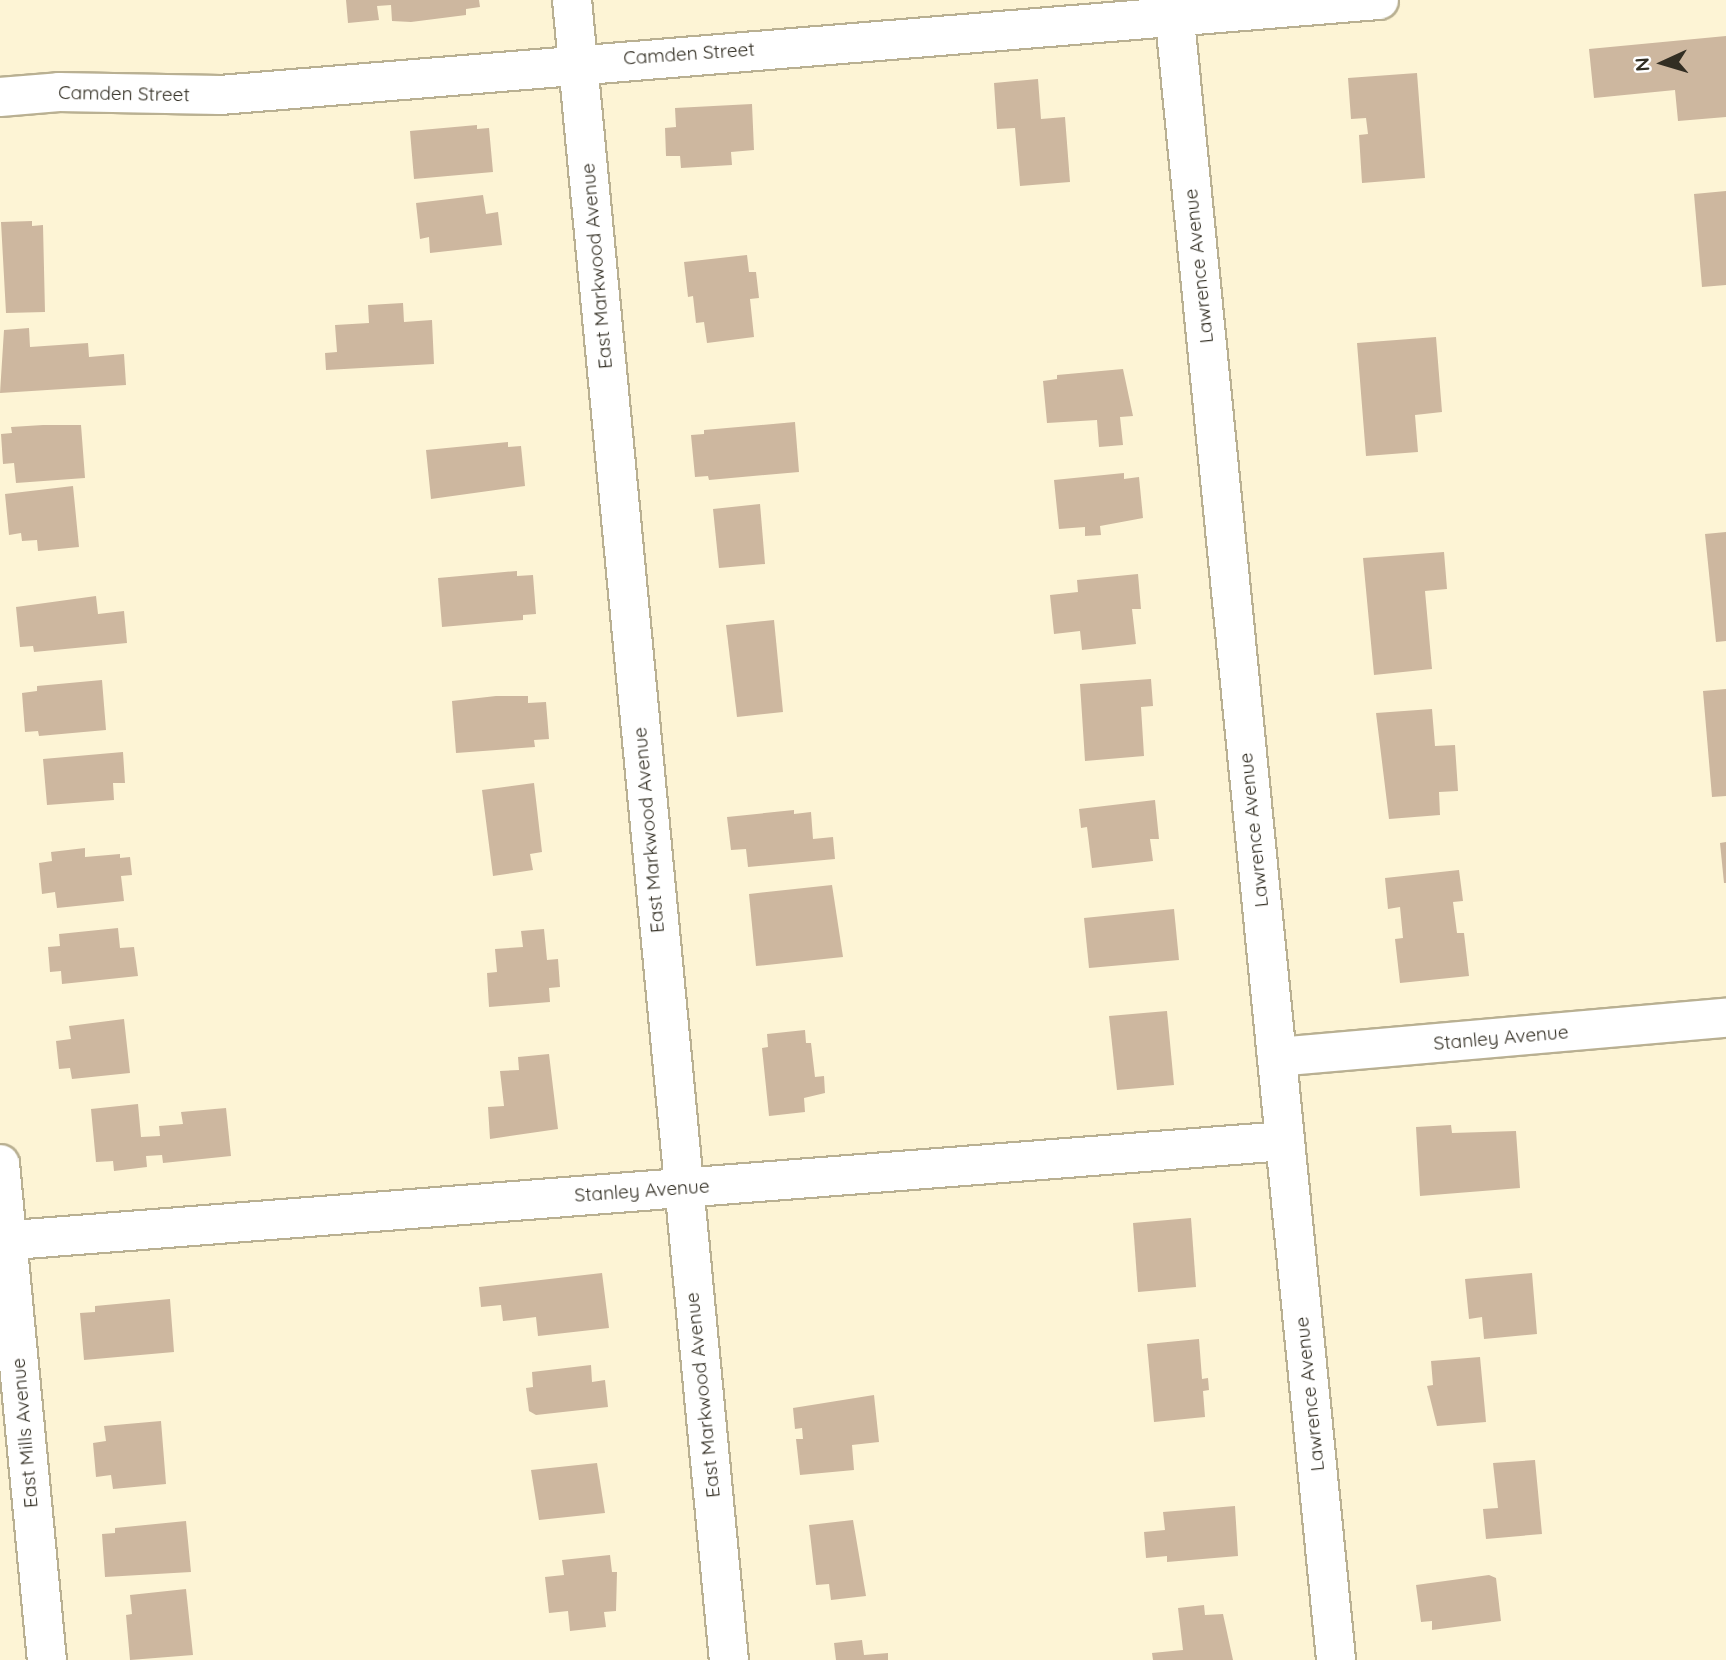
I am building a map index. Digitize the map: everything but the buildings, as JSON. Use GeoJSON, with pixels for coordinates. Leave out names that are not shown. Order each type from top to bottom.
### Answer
{"type":"FeatureCollection","features":[{"type":"Feature","properties":{"kind":"street","name":"East Markwood Avenue"},"geometry":{"type":"LineString","coordinates":[[572,0],[730,1660]]}},
{"type":"Feature","properties":{"kind":"street","name":"Camden Street"},"geometry":{"type":"LineString","coordinates":[[0,97],[59,92],[220,95],[1174,8],[1378,0]]}},
{"type":"Feature","properties":{"kind":"street","name":"Lawrence Avenue"},"geometry":{"type":"LineString","coordinates":[[1174,8],[1336,1660]]}},
{"type":"Feature","properties":{"kind":"street","name":"Stanley Avenue"},"geometry":{"type":"LineString","coordinates":[[1277,1057],[1726,1018]]}},
{"type":"Feature","properties":{"kind":"street","name":"Stanley Avenue"},"geometry":{"type":"LineString","coordinates":[[4,1240],[1284,1142]]}},
{"type":"Feature","properties":{"kind":"street","name":"East Mills Avenue"},"geometry":{"type":"LineString","coordinates":[[0,1164],[4,1240],[47,1660]]}}]}
